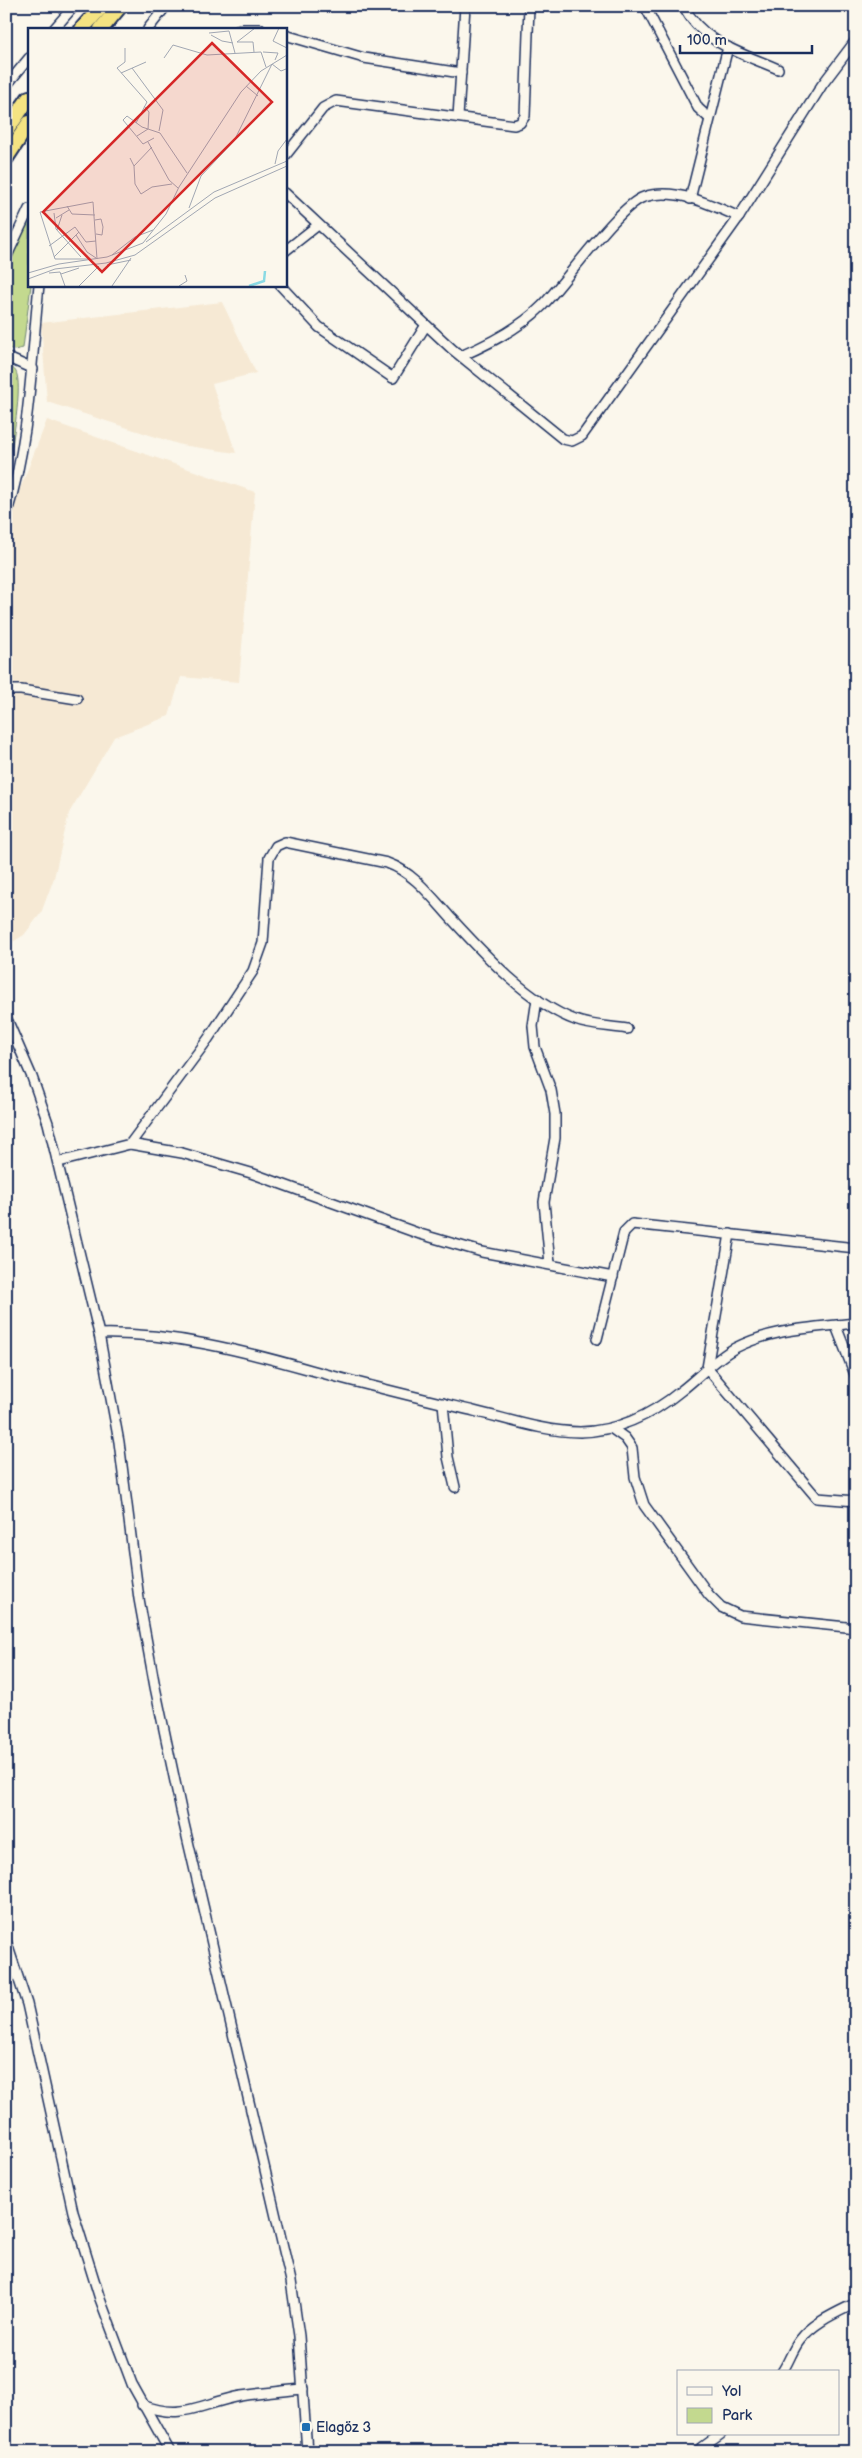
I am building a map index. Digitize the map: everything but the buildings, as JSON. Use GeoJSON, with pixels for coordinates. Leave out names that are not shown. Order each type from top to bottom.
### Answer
{"type":"FeatureCollection","features":[{"type":"Feature","properties":{"kind":"highway"},"geometry":{"type":"LineString","coordinates":[[83,28],[102,6]]}},
{"type":"Feature","properties":{"kind":"highway"},"geometry":{"type":"LineString","coordinates":[[102,28],[120,6]]}},
{"type":"Feature","properties":{"kind":"highway"},"geometry":{"type":"LineString","coordinates":[[6,131],[28,99]]}},
{"type":"Feature","properties":{"kind":"highway"},"geometry":{"type":"LineString","coordinates":[[6,158],[28,125]]}},
{"type":"Feature","properties":{"kind":"street"},"geometry":{"type":"LineString","coordinates":[[63,6],[63,18]]}},
{"type":"Feature","properties":{"kind":"street"},"geometry":{"type":"LineString","coordinates":[[55,28],[74,6]]}},
{"type":"Feature","properties":{"kind":"street"},"geometry":{"type":"LineString","coordinates":[[149,28],[166,6]]}},
{"type":"Feature","properties":{"kind":"street"},"geometry":{"type":"LineString","coordinates":[[458,117],[464,6]]}},
{"type":"Feature","properties":{"kind":"street"},"geometry":{"type":"LineString","coordinates":[[286,155],[323,108],[336,101],[514,125],[524,118],[528,6]]}},
{"type":"Feature","properties":{"kind":"street"},"geometry":{"type":"LineString","coordinates":[[645,6],[698,108],[709,118]]}},
{"type":"Feature","properties":{"kind":"street"},"geometry":{"type":"LineString","coordinates":[[684,6],[702,30],[728,47],[778,69]]}},
{"type":"Feature","properties":{"kind":"street"},"geometry":{"type":"LineString","coordinates":[[286,36],[364,58],[461,74]]}},
{"type":"Feature","properties":{"kind":"street"},"geometry":{"type":"LineString","coordinates":[[286,194],[461,356],[563,439],[576,440],[582,436],[739,217],[822,85],[856,40]]}},
{"type":"Feature","properties":{"kind":"street"},"geometry":{"type":"LineString","coordinates":[[690,199],[728,47]]}},
{"type":"Feature","properties":{"kind":"street"},"geometry":{"type":"LineString","coordinates":[[6,86],[28,59]]}},
{"type":"Feature","properties":{"kind":"street"},"geometry":{"type":"LineString","coordinates":[[461,356],[500,336],[541,307],[631,203],[657,194],[690,199],[739,217]]}},
{"type":"Feature","properties":{"kind":"street"},"geometry":{"type":"LineString","coordinates":[[6,258],[28,211]]}},
{"type":"Feature","properties":{"kind":"street"},"geometry":{"type":"LineString","coordinates":[[286,250],[318,225]]}},
{"type":"Feature","properties":{"kind":"street"},"geometry":{"type":"LineString","coordinates":[[6,516],[21,453],[33,369],[39,286]]}},
{"type":"Feature","properties":{"kind":"street"},"geometry":{"type":"LineString","coordinates":[[281,286],[320,327],[393,378],[426,325]]}},
{"type":"Feature","properties":{"kind":"street"},"geometry":{"type":"LineString","coordinates":[[6,357],[33,369]]}},
{"type":"Feature","properties":{"kind":"street"},"geometry":{"type":"LineString","coordinates":[[6,690],[21,690],[77,699]]}},
{"type":"Feature","properties":{"kind":"street"},"geometry":{"type":"LineString","coordinates":[[130,1144],[208,1039],[253,971],[263,943],[269,858],[273,850],[280,844],[289,841],[387,863],[402,869],[416,881],[486,955],[537,999],[575,1020],[627,1030]]}},
{"type":"Feature","properties":{"kind":"street"},"geometry":{"type":"LineString","coordinates":[[537,999],[533,1026],[535,1047],[549,1084],[555,1114],[555,1138],[544,1202],[550,1264]]}},
{"type":"Feature","properties":{"kind":"street"},"geometry":{"type":"LineString","coordinates":[[6,1017],[40,1098],[59,1162],[99,1334],[119,1442],[139,1598],[152,1670],[184,1824],[291,2281],[299,2336],[307,2452]]}},
{"type":"Feature","properties":{"kind":"street"},"geometry":{"type":"LineString","coordinates":[[59,1162],[130,1144],[182,1152],[251,1173],[420,1234],[482,1252],[613,1277]]}},
{"type":"Feature","properties":{"kind":"street"},"geometry":{"type":"LineString","coordinates":[[597,1340],[624,1232],[632,1224],[856,1248]]}},
{"type":"Feature","properties":{"kind":"street"},"geometry":{"type":"LineString","coordinates":[[730,1234],[707,1368],[817,1498],[856,1501]]}},
{"type":"Feature","properties":{"kind":"street"},"geometry":{"type":"LineString","coordinates":[[99,1334],[126,1333],[246,1351],[443,1403],[556,1430],[589,1432],[611,1428],[654,1410],[734,1349],[760,1338],[804,1328],[856,1324]]}},
{"type":"Feature","properties":{"kind":"street"},"geometry":{"type":"LineString","coordinates":[[836,1326],[856,1377]]}},
{"type":"Feature","properties":{"kind":"street"},"geometry":{"type":"LineString","coordinates":[[443,1403],[448,1458],[455,1487]]}},
{"type":"Feature","properties":{"kind":"street"},"geometry":{"type":"LineString","coordinates":[[611,1428],[625,1438],[632,1448],[635,1477],[644,1505],[709,1595],[722,1607],[740,1616],[856,1628]]}},
{"type":"Feature","properties":{"kind":"street"},"geometry":{"type":"LineString","coordinates":[[6,1941],[27,2004],[73,2212],[107,2320],[142,2405],[170,2452]]}},
{"type":"Feature","properties":{"kind":"street"},"geometry":{"type":"LineString","coordinates":[[783,2370],[796,2346],[807,2333],[820,2322],[856,2303]]}},
{"type":"Feature","properties":{"kind":"street"},"geometry":{"type":"LineString","coordinates":[[142,2405],[162,2412],[183,2412],[239,2397],[303,2389]]}},
{"type":"Feature","properties":{"kind":"street"},"geometry":{"type":"LineString","coordinates":[[696,2452],[718,2436]]}},
{"type":"Feature","properties":{"kind":"shaded area"},"geometry":{"type":"Polygon","coordinates":[[[222,302],[256,373],[212,384],[236,453],[181,445],[47,402],[41,323],[222,302]]]}},
{"type":"Feature","properties":{"kind":"shaded area"},"geometry":{"type":"Polygon","coordinates":[[[47,420],[255,492],[239,682],[181,677],[169,716],[114,737],[69,813],[54,878],[41,913],[24,935],[6,946],[6,525],[47,420]]]}},
{"type":"Feature","properties":{"kind":"green space"},"geometry":{"type":"Polygon","coordinates":[[[28,215],[28,286],[31,286],[23,348],[14,350],[6,347],[6,263],[28,215]]]}},
{"type":"Feature","properties":{"kind":"green space"},"geometry":{"type":"Polygon","coordinates":[[[6,365],[16,371],[18,395],[11,453],[6,475],[6,365]]]}},
{"type":"Feature","properties":{"kind":"place","name":"Elagöz 3"},"geometry":{"type":"Point","coordinates":[306,2427]}}]}
